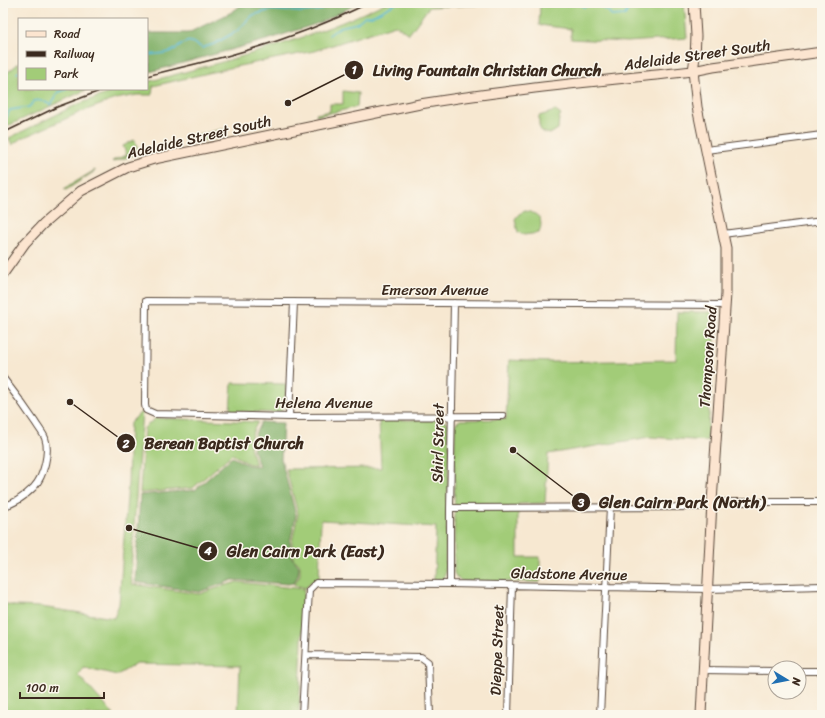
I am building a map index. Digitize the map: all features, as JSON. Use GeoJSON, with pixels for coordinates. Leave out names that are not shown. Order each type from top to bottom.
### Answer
{"type":"FeatureCollection","features":[{"type":"Feature","properties":{"kind":"main road","name":"Thompson Road"},"geometry":{"type":"LineString","coordinates":[[694,3],[696,36],[693,71],[697,107],[726,248],[725,305],[700,715]]}},
{"type":"Feature","properties":{"kind":"main road","name":"Adelaide Street South"},"geometry":{"type":"LineString","coordinates":[[3,274],[25,243],[43,224],[81,190],[128,167],[154,159],[420,104],[499,92],[693,71],[822,52]]}},
{"type":"Feature","properties":{"kind":"street"},"geometry":{"type":"LineString","coordinates":[[706,150],[822,135]]}},
{"type":"Feature","properties":{"kind":"street"},"geometry":{"type":"LineString","coordinates":[[723,234],[822,221]]}},
{"type":"Feature","properties":{"kind":"street","name":"Emerson Avenue"},"geometry":{"type":"LineString","coordinates":[[146,410],[146,301],[725,305]]}},
{"type":"Feature","properties":{"kind":"street"},"geometry":{"type":"LineString","coordinates":[[289,417],[294,302]]}},
{"type":"Feature","properties":{"kind":"street","name":"Shirl Street"},"geometry":{"type":"LineString","coordinates":[[450,584],[454,303]]}},
{"type":"Feature","properties":{"kind":"street"},"geometry":{"type":"LineString","coordinates":[[3,378],[22,402],[39,428],[45,438],[47,450],[45,464],[36,484],[27,494],[9,505],[3,506]]}},
{"type":"Feature","properties":{"kind":"street","name":"Helena Avenue"},"geometry":{"type":"LineString","coordinates":[[146,410],[156,414],[289,417],[452,415],[503,416]]}},
{"type":"Feature","properties":{"kind":"street"},"geometry":{"type":"LineString","coordinates":[[450,508],[704,507],[712,502],[822,502]]}},
{"type":"Feature","properties":{"kind":"street"},"geometry":{"type":"LineString","coordinates":[[600,715],[610,507]]}},
{"type":"Feature","properties":{"kind":"street","name":"Gladstone Avenue"},"geometry":{"type":"LineString","coordinates":[[306,655],[310,590],[316,583],[708,589],[822,586]]}},
{"type":"Feature","properties":{"kind":"street","name":"Dieppe Street"},"geometry":{"type":"LineString","coordinates":[[508,715],[512,586]]}},
{"type":"Feature","properties":{"kind":"street"},"geometry":{"type":"LineString","coordinates":[[302,715],[306,655],[421,657],[428,662],[430,715]]}},
{"type":"Feature","properties":{"kind":"street"},"geometry":{"type":"LineString","coordinates":[[703,670],[767,670]]}},
{"type":"Feature","properties":{"kind":"street"},"geometry":{"type":"LineString","coordinates":[[807,671],[822,671]]}},
{"type":"Feature","properties":{"kind":"green space"},"geometry":{"type":"Polygon","coordinates":[[[244,3],[359,3],[319,23],[270,39],[150,72],[148,33],[188,33],[232,12],[244,3]]]}},
{"type":"Feature","properties":{"kind":"green space"},"geometry":{"type":"Polygon","coordinates":[[[385,3],[684,3],[687,38],[627,42],[571,39],[571,29],[539,25],[540,5],[503,4],[429,7],[409,34],[395,25],[314,51],[234,67],[153,86],[152,95],[137,95],[116,99],[81,112],[20,139],[12,145],[9,138],[76,105],[117,90],[148,90],[148,82],[298,39],[385,3]]]}},
{"type":"Feature","properties":{"kind":"green space"},"geometry":{"type":"Polygon","coordinates":[[[18,64],[18,90],[86,90],[3,128],[3,76],[18,64]]]}},
{"type":"Feature","properties":{"kind":"green space"},"geometry":{"type":"Polygon","coordinates":[[[343,91],[358,93],[357,107],[317,116],[316,114],[330,111],[330,104],[343,104],[343,91]]]}},
{"type":"Feature","properties":{"kind":"green space"},"geometry":{"type":"Polygon","coordinates":[[[554,110],[561,115],[559,117],[558,129],[550,134],[542,132],[539,126],[539,116],[554,110]]]}},
{"type":"Feature","properties":{"kind":"green space"},"geometry":{"type":"Polygon","coordinates":[[[223,129],[223,136],[199,141],[198,135],[223,129]]]}},
{"type":"Feature","properties":{"kind":"green space"},"geometry":{"type":"Polygon","coordinates":[[[134,140],[138,149],[140,149],[140,153],[113,162],[112,161],[127,155],[123,146],[134,140]]]}},
{"type":"Feature","properties":{"kind":"green space"},"geometry":{"type":"Polygon","coordinates":[[[95,170],[66,190],[64,189],[95,170]]]}},
{"type":"Feature","properties":{"kind":"green space"},"geometry":{"type":"Polygon","coordinates":[[[525,211],[534,213],[539,218],[541,224],[539,233],[524,235],[518,232],[515,219],[519,214],[525,211]]]}},
{"type":"Feature","properties":{"kind":"green space"},"geometry":{"type":"Polygon","coordinates":[[[677,312],[717,312],[707,441],[650,437],[548,454],[545,503],[518,504],[518,557],[540,557],[540,582],[462,581],[457,578],[454,573],[455,424],[460,420],[506,419],[509,360],[550,362],[676,360],[677,312]]]}},
{"type":"Feature","properties":{"kind":"green space"},"geometry":{"type":"Polygon","coordinates":[[[232,383],[286,384],[285,406],[280,413],[230,411],[232,383]]]}},
{"type":"Feature","properties":{"kind":"green space"},"geometry":{"type":"Polygon","coordinates":[[[142,411],[131,571],[132,584],[199,594],[237,582],[304,589],[299,715],[263,713],[263,715],[238,715],[240,666],[136,664],[117,675],[83,667],[78,675],[114,715],[3,715],[3,603],[14,606],[41,607],[114,618],[119,604],[128,484],[130,423],[142,411]]]}},
{"type":"Feature","properties":{"kind":"green space"},"geometry":{"type":"Polygon","coordinates":[[[156,418],[258,422],[252,433],[250,443],[256,464],[249,464],[232,454],[193,488],[140,493],[144,428],[156,418]]]}},
{"type":"Feature","properties":{"kind":"green space"},"geometry":{"type":"Polygon","coordinates":[[[379,420],[443,420],[448,423],[449,448],[445,575],[442,580],[434,581],[436,527],[321,520],[319,580],[311,582],[306,588],[294,585],[300,575],[300,565],[293,558],[292,542],[298,514],[286,469],[381,468],[379,420]]]}},
{"type":"Feature","properties":{"kind":"green space"},"geometry":{"type":"Polygon","coordinates":[[[261,422],[283,423],[281,459],[296,515],[290,542],[292,558],[299,566],[298,575],[294,583],[288,584],[233,580],[199,592],[135,582],[140,495],[195,490],[232,457],[248,465],[259,466],[253,450],[255,434],[261,422]]]}},
{"type":"Feature","properties":{"kind":"waterway"},"geometry":{"type":"LineString","coordinates":[[329,35],[340,27],[357,23],[365,16],[372,16],[397,3]]}},
{"type":"Feature","properties":{"kind":"waterway"},"geometry":{"type":"LineString","coordinates":[[579,3],[584,7],[593,3]]}},
{"type":"Feature","properties":{"kind":"waterway"},"geometry":{"type":"LineString","coordinates":[[596,3],[609,12],[612,16],[625,15],[632,3]]}},
{"type":"Feature","properties":{"kind":"waterway"},"geometry":{"type":"LineString","coordinates":[[148,55],[172,51],[189,41],[202,48],[214,44],[237,31],[253,15],[271,10],[302,12],[322,10]]}},
{"type":"Feature","properties":{"kind":"waterway"},"geometry":{"type":"LineString","coordinates":[[3,120],[5,120],[10,110],[29,107],[34,101],[41,100],[51,105],[57,93],[64,90]]}},
{"type":"Feature","properties":{"kind":"railway"},"geometry":{"type":"LineString","coordinates":[[148,76],[223,57],[279,40],[340,17],[369,3]]}},
{"type":"Feature","properties":{"kind":"railway"},"geometry":{"type":"LineString","coordinates":[[3,133],[57,107],[102,90]]}},
{"type":"Feature","properties":{"kind":"place","name":"Living Fountain Christian Church"},"geometry":{"type":"Point","coordinates":[288,103]}},
{"type":"Feature","properties":{"kind":"place","name":"Berean Baptist Church"},"geometry":{"type":"Point","coordinates":[70,402]}},
{"type":"Feature","properties":{"kind":"place","name":"Glen Cairn Park (North)"},"geometry":{"type":"Point","coordinates":[513,450]}},
{"type":"Feature","properties":{"kind":"place","name":"Glen Cairn Park (East)"},"geometry":{"type":"Point","coordinates":[129,528]}}]}
